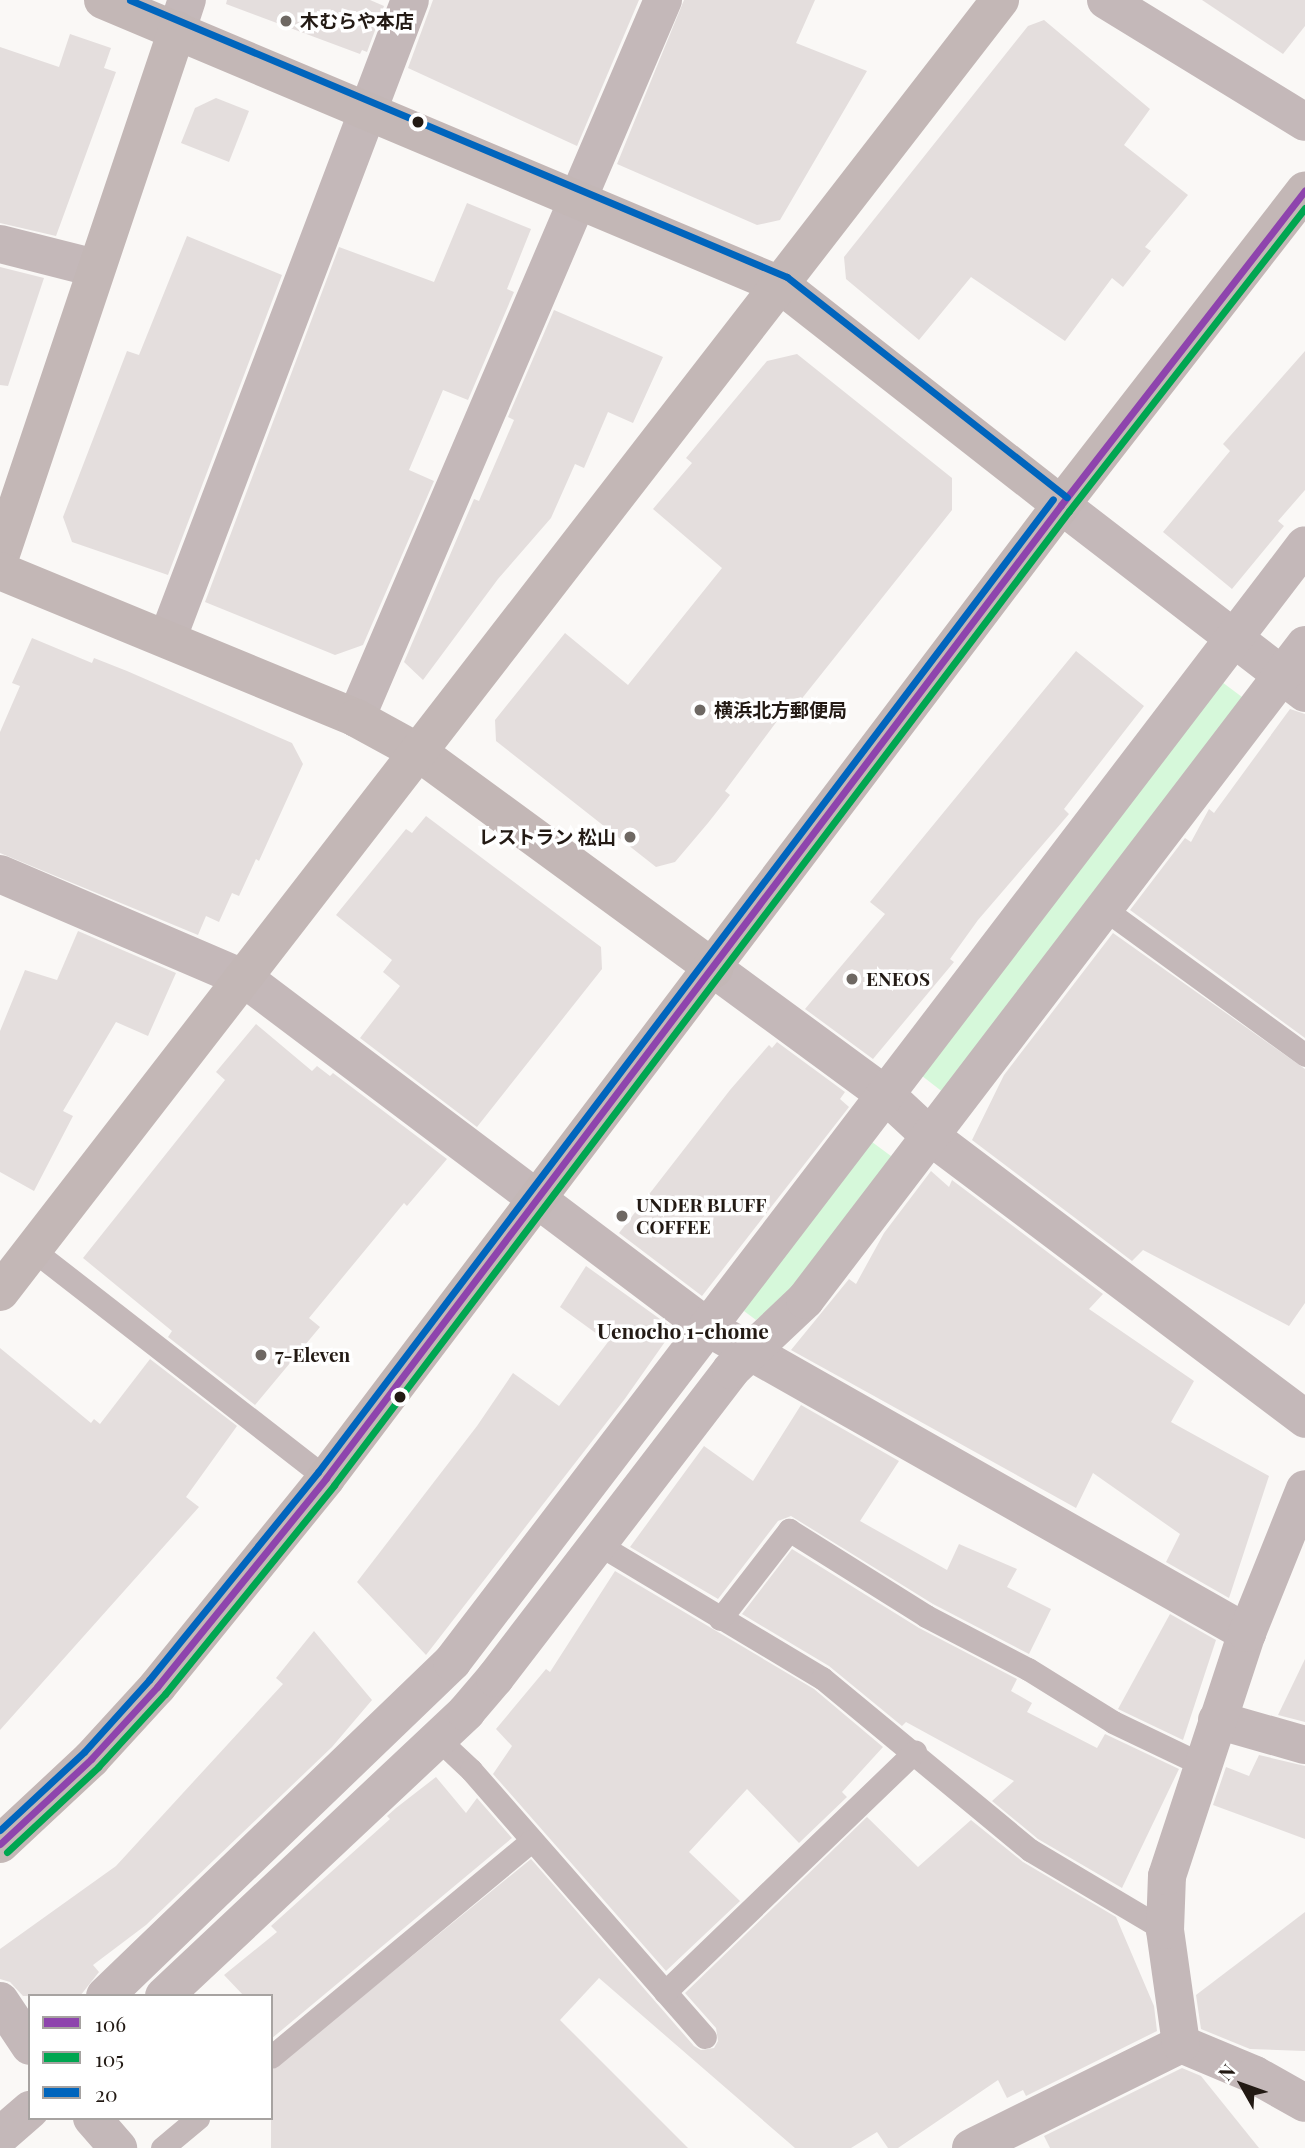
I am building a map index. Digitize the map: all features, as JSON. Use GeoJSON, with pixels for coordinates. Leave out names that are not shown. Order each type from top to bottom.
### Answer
{"type":"FeatureCollection","features":[{"type":"Feature","properties":{"kind":"street"},"geometry":{"type":"LineString","coordinates":[[103,0],[182,15],[366,108],[782,286],[1294,684]]}},
{"type":"Feature","properties":{"kind":"street"},"geometry":{"type":"LineString","coordinates":[[168,637],[366,108],[410,0]]}},
{"type":"Feature","properties":{"kind":"street"},"geometry":{"type":"LineString","coordinates":[[356,718],[663,0]]}},
{"type":"Feature","properties":{"kind":"street"},"geometry":{"type":"LineString","coordinates":[[0,1292],[782,286],[1000,0]]}},
{"type":"Feature","properties":{"kind":"street"},"geometry":{"type":"LineString","coordinates":[[1106,0],[1305,122]]}},
{"type":"Feature","properties":{"kind":"street"},"geometry":{"type":"LineString","coordinates":[[0,557],[182,15]]}},
{"type":"Feature","properties":{"kind":"street"},"geometry":{"type":"LineString","coordinates":[[0,1844],[91,1759],[157,1687],[326,1478],[538,1202],[1061,505],[1305,191]]}},
{"type":"Feature","properties":{"kind":"street"},"geometry":{"type":"LineString","coordinates":[[0,244],[95,268]]}},
{"type":"Feature","properties":{"kind":"street"},"geometry":{"type":"LineString","coordinates":[[107,1994],[452,1662],[887,1096],[1305,545]]}},
{"type":"Feature","properties":{"kind":"street"},"geometry":{"type":"LineString","coordinates":[[0,571],[168,637],[356,718],[418,752],[887,1096],[930,1136],[1305,1419]]}},
{"type":"Feature","properties":{"kind":"street"},"geometry":{"type":"LineString","coordinates":[[166,1994],[437,1738],[495,1678],[746,1352],[805,1300],[1103,908],[1294,684],[1305,645]]}},
{"type":"Feature","properties":{"kind":"street"},"geometry":{"type":"LineString","coordinates":[[0,874],[245,979],[707,1327],[746,1352],[1247,1633]]}},
{"type":"Feature","properties":{"kind":"street"},"geometry":{"type":"LineString","coordinates":[[1181,2044],[1165,1930],[1170,1865],[1247,1633],[1305,1489]]}},
{"type":"Feature","properties":{"kind":"street"},"geometry":{"type":"LineString","coordinates":[[1217,1720],[1305,1745]]}},
{"type":"Feature","properties":{"kind":"street"},"geometry":{"type":"LineString","coordinates":[[0,2001],[28,2043]]}},
{"type":"Feature","properties":{"kind":"street"},"geometry":{"type":"LineString","coordinates":[[971,2148],[1181,2044],[1255,2075],[1305,2104]]}},
{"type":"Feature","properties":{"kind":"street"},"geometry":{"type":"LineString","coordinates":[[0,2136],[28,2112]]}},
{"type":"Feature","properties":{"kind":"street"},"geometry":{"type":"LineString","coordinates":[[94,2120],[118,2148]]}},
{"type":"Feature","properties":{"kind":"lane"},"geometry":{"type":"LineString","coordinates":[[1103,908],[1305,1055]]}},
{"type":"Feature","properties":{"kind":"lane"},"geometry":{"type":"LineString","coordinates":[[33,1250],[326,1478]]}},
{"type":"Feature","properties":{"kind":"lane"},"geometry":{"type":"LineString","coordinates":[[720,1619],[789,1530],[926,1616],[1028,1669],[1113,1722],[1203,1765]]}},
{"type":"Feature","properties":{"kind":"lane"},"geometry":{"type":"LineString","coordinates":[[598,1544],[822,1678],[915,1751],[1030,1850],[1165,1930]]}},
{"type":"Feature","properties":{"kind":"lane"},"geometry":{"type":"LineString","coordinates":[[437,1738],[532,1840],[705,2037]]}},
{"type":"Feature","properties":{"kind":"lane"},"geometry":{"type":"LineString","coordinates":[[665,1992],[915,1751]]}},
{"type":"Feature","properties":{"kind":"lane"},"geometry":{"type":"LineString","coordinates":[[273,2055],[532,1840]]}},
{"type":"Feature","properties":{"kind":"lane"},"geometry":{"type":"LineString","coordinates":[[162,2148],[196,2120]]}},
{"type":"Feature","properties":{"kind":"green space"},"geometry":{"type":"Polygon","coordinates":[[[1218,679],[1246,700],[944,1093],[917,1072],[1218,679]]]}},
{"type":"Feature","properties":{"kind":"green space"},"geometry":{"type":"Polygon","coordinates":[[[868,1139],[895,1159],[786,1296],[756,1320],[740,1308],[868,1139]]]}},
{"type":"Feature","properties":{"kind":"building"},"geometry":{"type":"Polygon","coordinates":[[[227,0],[370,0],[384,6],[367,52],[362,50],[360,54],[226,4],[227,0]]]}},
{"type":"Feature","properties":{"kind":"building"},"geometry":{"type":"Polygon","coordinates":[[[433,0],[639,0],[577,146],[408,68],[433,0]]]}},
{"type":"Feature","properties":{"kind":"building"},"geometry":{"type":"Polygon","coordinates":[[[684,0],[815,0],[796,43],[867,71],[780,220],[757,225],[617,164],[684,0]]]}},
{"type":"Feature","properties":{"kind":"building"},"geometry":{"type":"Polygon","coordinates":[[[1202,0],[1305,0],[1305,26],[1283,54],[1202,0]]]}},
{"type":"Feature","properties":{"kind":"building"},"geometry":{"type":"Polygon","coordinates":[[[1044,20],[1150,109],[1124,145],[1188,195],[1145,247],[1151,251],[1123,287],[1112,278],[1065,341],[971,277],[919,340],[846,279],[844,257],[1028,26],[1044,20]]]}},
{"type":"Feature","properties":{"kind":"building"},"geometry":{"type":"Polygon","coordinates":[[[70,34],[111,48],[104,68],[116,72],[56,236],[0,223],[0,47],[59,67],[70,34]]]}},
{"type":"Feature","properties":{"kind":"building"},"geometry":{"type":"Polygon","coordinates":[[[216,98],[249,111],[229,162],[181,143],[195,108],[216,98]]]}},
{"type":"Feature","properties":{"kind":"building"},"geometry":{"type":"Polygon","coordinates":[[[467,203],[531,229],[507,289],[514,292],[468,400],[443,390],[409,470],[434,481],[363,645],[335,655],[205,602],[339,247],[434,282],[467,203]]]}},
{"type":"Feature","properties":{"kind":"building"},"geometry":{"type":"Polygon","coordinates":[[[187,236],[282,275],[168,575],[72,542],[63,517],[127,351],[139,355],[187,236]]]}},
{"type":"Feature","properties":{"kind":"building"},"geometry":{"type":"Polygon","coordinates":[[[0,267],[44,278],[8,386],[0,385],[0,267]]]}},
{"type":"Feature","properties":{"kind":"building"},"geometry":{"type":"Polygon","coordinates":[[[554,310],[663,357],[633,423],[608,412],[584,468],[575,464],[551,518],[498,579],[423,680],[404,662],[474,499],[479,501],[514,420],[508,417],[554,310]]]}},
{"type":"Feature","properties":{"kind":"building"},"geometry":{"type":"Polygon","coordinates":[[[1305,351],[1305,490],[1278,521],[1284,526],[1232,589],[1163,532],[1230,451],[1223,444],[1305,351]]]}},
{"type":"Feature","properties":{"kind":"building"},"geometry":{"type":"Polygon","coordinates":[[[797,354],[952,478],[952,510],[788,716],[783,713],[725,791],[730,795],[708,823],[675,862],[656,867],[496,741],[495,720],[565,633],[628,685],[722,568],[653,509],[692,463],[686,458],[767,361],[797,354]]]}},
{"type":"Feature","properties":{"kind":"building"},"geometry":{"type":"Polygon","coordinates":[[[32,638],[92,663],[94,658],[127,671],[292,743],[303,764],[259,861],[256,859],[239,896],[232,893],[219,922],[206,916],[198,935],[0,853],[0,732],[20,686],[12,683],[32,638]]]}},
{"type":"Feature","properties":{"kind":"building"},"geometry":{"type":"Polygon","coordinates":[[[1076,651],[1144,706],[1064,809],[1069,814],[978,920],[950,959],[954,962],[873,1059],[805,1009],[885,914],[870,902],[1076,651]]]}},
{"type":"Feature","properties":{"kind":"building"},"geometry":{"type":"Polygon","coordinates":[[[1290,709],[1305,714],[1305,1038],[1130,910],[1185,838],[1191,842],[1209,809],[1214,813],[1290,709]]]}},
{"type":"Feature","properties":{"kind":"building"},"geometry":{"type":"Polygon","coordinates":[[[426,816],[601,947],[602,969],[477,1127],[360,1038],[400,986],[383,972],[392,960],[336,915],[406,829],[412,833],[426,816]]]}},
{"type":"Feature","properties":{"kind":"building"},"geometry":{"type":"Polygon","coordinates":[[[78,931],[176,973],[148,1036],[116,1022],[63,1111],[73,1116],[34,1191],[0,1172],[0,1031],[25,970],[57,980],[78,931]]]}},
{"type":"Feature","properties":{"kind":"building"},"geometry":{"type":"Polygon","coordinates":[[[1113,933],[1305,1069],[1305,1303],[1289,1326],[1143,1250],[1132,1261],[972,1140],[1004,1075],[1113,933]]]}},
{"type":"Feature","properties":{"kind":"building"},"geometry":{"type":"Polygon","coordinates":[[[256,1024],[312,1071],[317,1066],[330,1076],[333,1073],[447,1159],[407,1206],[404,1203],[309,1318],[320,1327],[255,1405],[168,1337],[172,1331],[83,1258],[225,1080],[216,1072],[256,1024]]]}},
{"type":"Feature","properties":{"kind":"building"},"geometry":{"type":"Polygon","coordinates":[[[777,1042],[845,1092],[840,1099],[849,1107],[702,1296],[619,1233],[730,1090],[769,1045],[772,1048],[777,1042]]]}},
{"type":"Feature","properties":{"kind":"building"},"geometry":{"type":"Polygon","coordinates":[[[931,1171],[949,1187],[952,1180],[1103,1294],[1089,1309],[1194,1381],[1171,1422],[1269,1476],[1229,1598],[1166,1562],[1180,1534],[1093,1473],[1076,1508],[791,1350],[849,1279],[856,1284],[884,1233],[931,1171]]]}},
{"type":"Feature","properties":{"kind":"building"},"geometry":{"type":"Polygon","coordinates":[[[586,1266],[674,1329],[624,1400],[426,1655],[357,1582],[477,1426],[513,1373],[559,1406],[608,1342],[560,1307],[586,1266]]]}},
{"type":"Feature","properties":{"kind":"building"},"geometry":{"type":"Polygon","coordinates":[[[0,1348],[91,1423],[94,1419],[100,1424],[150,1359],[237,1426],[186,1497],[199,1507],[0,1730],[0,1348]]]}},
{"type":"Feature","properties":{"kind":"building"},"geometry":{"type":"Polygon","coordinates":[[[801,1405],[899,1461],[860,1521],[947,1570],[959,1544],[1017,1569],[1007,1587],[1051,1609],[1029,1654],[933,1604],[791,1516],[778,1521],[718,1599],[630,1547],[704,1446],[753,1481],[801,1405]]]}},
{"type":"Feature","properties":{"kind":"building"},"geometry":{"type":"Polygon","coordinates":[[[792,1549],[919,1628],[1017,1679],[1011,1691],[1032,1703],[1027,1712],[1097,1748],[1105,1734],[1179,1769],[1122,1888],[1038,1839],[992,1801],[1014,1781],[906,1722],[902,1726],[829,1666],[742,1614],[792,1549]]]}},
{"type":"Feature","properties":{"kind":"building"},"geometry":{"type":"Polygon","coordinates":[[[615,1571],[814,1689],[883,1747],[842,1792],[847,1797],[799,1843],[747,1789],[689,1852],[740,1901],[666,1971],[493,1774],[512,1746],[496,1729],[546,1669],[550,1672],[615,1571]]]}},
{"type":"Feature","properties":{"kind":"building"},"geometry":{"type":"Polygon","coordinates":[[[1170,1614],[1216,1640],[1183,1740],[1118,1709],[1170,1614]]]}},
{"type":"Feature","properties":{"kind":"building"},"geometry":{"type":"Polygon","coordinates":[[[314,1631],[372,1700],[332,1747],[146,1925],[93,1965],[99,1972],[82,1994],[23,1996],[10,1982],[0,1979],[0,1949],[116,1866],[283,1684],[276,1678],[314,1631]]]}},
{"type":"Feature","properties":{"kind":"building"},"geometry":{"type":"Polygon","coordinates":[[[1305,1659],[1305,1722],[1278,1715],[1305,1659]]]}},
{"type":"Feature","properties":{"kind":"building"},"geometry":{"type":"Polygon","coordinates":[[[1259,1755],[1305,1766],[1305,1839],[1213,1805],[1226,1767],[1249,1776],[1259,1755]]]}},
{"type":"Feature","properties":{"kind":"building"},"geometry":{"type":"Polygon","coordinates":[[[436,1777],[466,1813],[477,1798],[512,1838],[273,2037],[273,1994],[242,1994],[224,1975],[277,1932],[271,1926],[390,1819],[387,1816],[436,1777]]]}},
{"type":"Feature","properties":{"kind":"building"},"geometry":{"type":"Polygon","coordinates":[[[867,1817],[918,1867],[971,1820],[1023,1862],[1116,1917],[1154,2006],[1157,2031],[1026,2096],[1023,2090],[1007,2098],[998,2080],[898,2148],[888,2148],[877,2132],[851,2148],[795,2148],[599,1978],[560,2020],[688,2148],[271,2148],[273,2069],[531,1859],[694,2046],[701,2050],[714,2048],[718,2041],[716,2028],[685,1993],[867,1817]]]}},
{"type":"Feature","properties":{"kind":"building"},"geometry":{"type":"Polygon","coordinates":[[[1305,1912],[1305,2051],[1250,2049],[1201,2029],[1196,1995],[1305,1912]]]}},
{"type":"Feature","properties":{"kind":"building"},"geometry":{"type":"Polygon","coordinates":[[[1182,2068],[1201,2076],[1259,2148],[1050,2148],[1044,2136],[1182,2068]]]}},
{"type":"Feature","properties":{"kind":"transit line","name":"20"},"geometry":{"type":"LineString","coordinates":[[130,0],[787,277],[1067,497]]}},
{"type":"Feature","properties":{"kind":"transit line","name":"106"},"geometry":{"type":"LineString","coordinates":[[0,1844],[91,1759],[157,1687],[326,1478],[1061,505],[1305,191]]}},
{"type":"Feature","properties":{"kind":"transit line","name":"105"},"geometry":{"type":"LineString","coordinates":[[7,1852],[98,1767],[165,1694],[334,1485],[1069,511],[1305,208]]}},
{"type":"Feature","properties":{"kind":"transit line","name":"20"},"geometry":{"type":"LineString","coordinates":[[0,1830],[84,1752],[149,1680],[318,1472],[1053,499]]}},
{"type":"Feature","properties":{"kind":"place","name":"木むらや本店"},"geometry":{"type":"Point","coordinates":[286,21]}},
{"type":"Feature","properties":{"kind":"place","name":"横浜北方郵便局"},"geometry":{"type":"Point","coordinates":[700,710]}},
{"type":"Feature","properties":{"kind":"place","name":"レストラン 松山"},"geometry":{"type":"Point","coordinates":[630,837]}},
{"type":"Feature","properties":{"kind":"place","name":"ENEOS"},"geometry":{"type":"Point","coordinates":[852,979]}},
{"type":"Feature","properties":{"kind":"place","name":"UNDER BLUFF COFFEE"},"geometry":{"type":"Point","coordinates":[622,1216]}},
{"type":"Feature","properties":{"kind":"place","name":"7-Eleven"},"geometry":{"type":"Point","coordinates":[261,1355]}},
{"type":"Feature","properties":{"kind":"district","name":"Uenocho 1-chome"},"geometry":{"type":"Point","coordinates":[683,1330]}}]}
